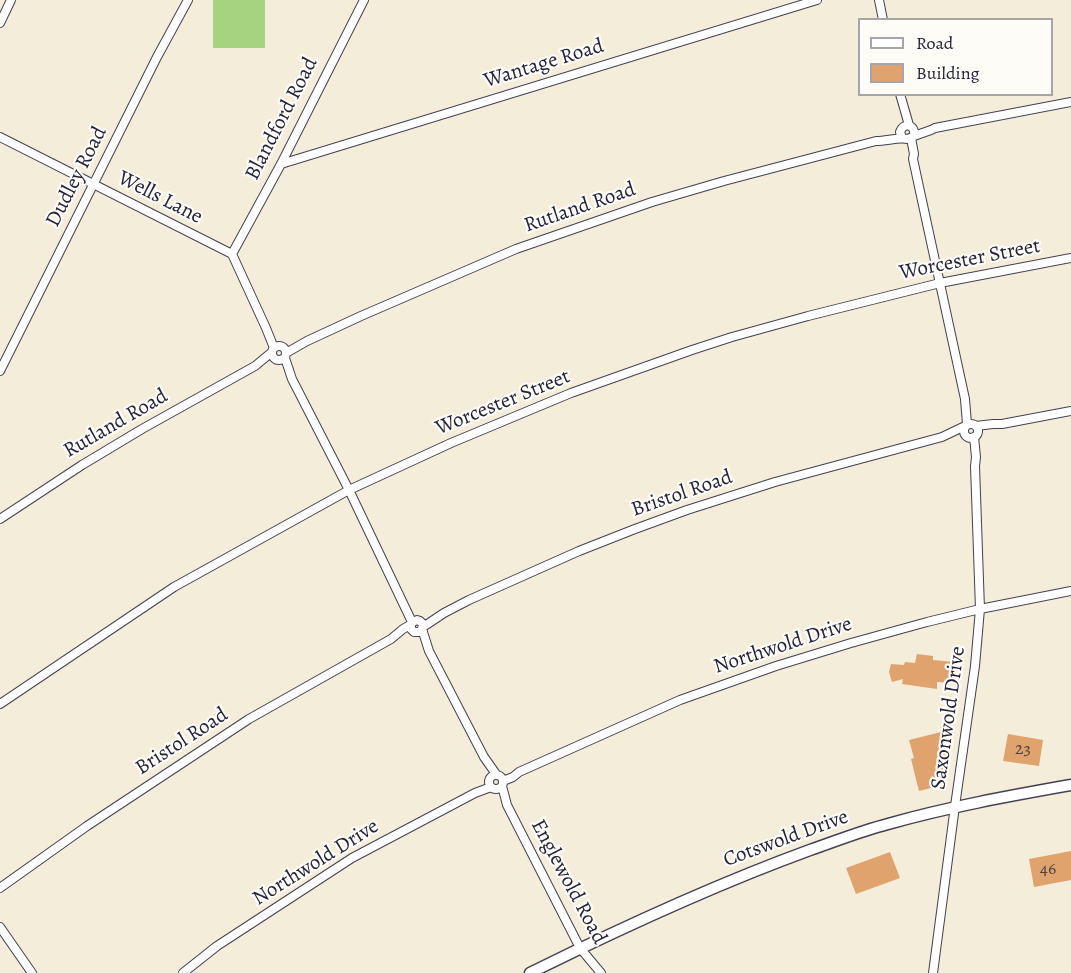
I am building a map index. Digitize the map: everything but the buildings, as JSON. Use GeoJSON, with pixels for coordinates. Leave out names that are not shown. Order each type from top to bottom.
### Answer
{"type":"FeatureCollection","features":[{"type":"Feature","properties":{"kind":"main road","name":"Cotswold Drive"},"geometry":{"type":"LineString","coordinates":[[530,973],[734,878],[845,838],[886,824],[955,806],[1071,785]]}},
{"type":"Feature","properties":{"kind":"street"},"geometry":{"type":"LineString","coordinates":[[0,23],[11,0]]}},
{"type":"Feature","properties":{"kind":"street","name":"Dudley Road"},"geometry":{"type":"LineString","coordinates":[[0,371],[188,0]]}},
{"type":"Feature","properties":{"kind":"street","name":"Blandford Road"},"geometry":{"type":"LineString","coordinates":[[231,254],[281,164],[363,0]]}},
{"type":"Feature","properties":{"kind":"street","name":"Wantage Road"},"geometry":{"type":"LineString","coordinates":[[281,164],[818,0]]}},
{"type":"Feature","properties":{"kind":"street"},"geometry":{"type":"LineString","coordinates":[[879,0],[883,18]]}},
{"type":"Feature","properties":{"kind":"street","name":"Saxonwold Drive"},"geometry":{"type":"LineString","coordinates":[[900,96],[906,110],[907,132],[965,399],[969,407],[976,457],[980,609],[975,666],[933,973]]}},
{"type":"Feature","properties":{"kind":"street","name":"Rutland Road"},"geometry":{"type":"LineString","coordinates":[[0,519],[142,429],[296,343],[307,341],[516,249],[652,202],[724,181],[882,141],[929,126],[935,128],[1071,102]]}},
{"type":"Feature","properties":{"kind":"street","name":"Wells Lane"},"geometry":{"type":"LineString","coordinates":[[0,137],[231,254]]}},
{"type":"Feature","properties":{"kind":"street"},"geometry":{"type":"LineString","coordinates":[[231,254],[416,626]]}},
{"type":"Feature","properties":{"kind":"street","name":"Worcester Street"},"geometry":{"type":"LineString","coordinates":[[0,704],[174,587],[349,490],[462,438],[571,393],[692,350],[808,316],[940,283],[1071,258]]}},
{"type":"Feature","properties":{"kind":"street","name":"Bristol Road"},"geometry":{"type":"LineString","coordinates":[[0,888],[87,826],[249,719],[416,626],[579,551],[687,510],[775,482],[971,430],[994,429],[1002,424],[1071,411]]}},
{"type":"Feature","properties":{"kind":"street","name":"Northwold Drive"},"geometry":{"type":"LineString","coordinates":[[183,973],[217,946],[352,858],[496,781],[513,777],[519,772],[644,715],[802,657],[980,609],[1071,591]]}},
{"type":"Feature","properties":{"kind":"street","name":"Englewold Road"},"geometry":{"type":"LineString","coordinates":[[416,626],[496,781],[502,799],[580,948],[601,973]]}},
{"type":"Feature","properties":{"kind":"street"},"geometry":{"type":"LineString","coordinates":[[0,927],[32,973]]}},
{"type":"Feature","properties":{"kind":"green space"},"geometry":{"type":"Polygon","coordinates":[[[213,0],[265,0],[265,48],[213,48],[213,0]]]}}]}
